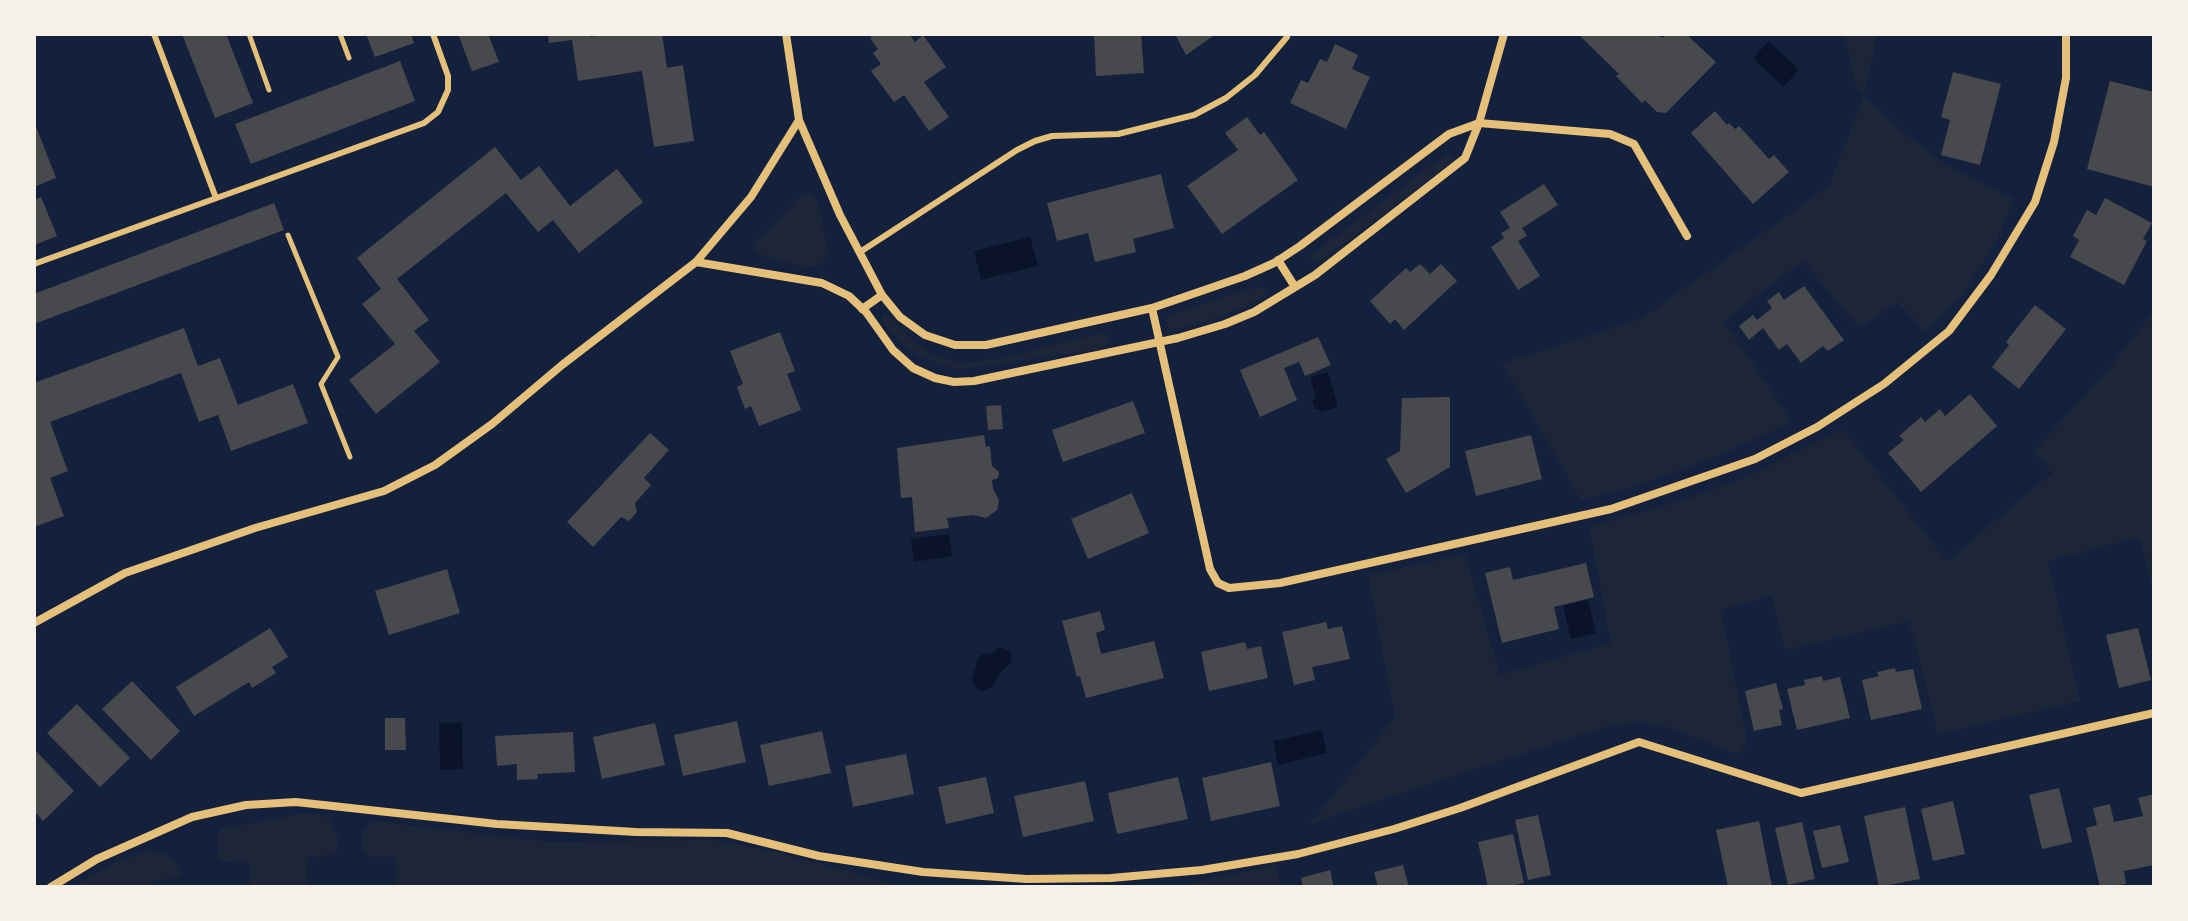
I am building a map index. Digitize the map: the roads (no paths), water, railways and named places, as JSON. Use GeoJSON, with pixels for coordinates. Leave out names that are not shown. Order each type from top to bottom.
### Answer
{"type":"FeatureCollection","features":[{"type":"Feature","properties":{"kind":"street"},"geometry":{"type":"LineString","coordinates":[[786,34],[799,120],[840,215],[882,295],[900,317],[925,335],[955,345],[996,344],[1152,308],[1245,276],[1300,246],[1449,134],[1479,123],[1610,134],[1634,144],[1687,236]]}},
{"type":"Feature","properties":{"kind":"street"},"geometry":{"type":"LineString","coordinates":[[696,262],[822,283],[849,296],[893,350],[913,368],[954,382],[974,381],[1159,342],[1225,324],[1254,312],[1295,287],[1465,158],[1479,123],[1504,34]]}},
{"type":"Feature","properties":{"kind":"street"},"geometry":{"type":"LineString","coordinates":[[1152,308],[1210,569],[1218,583],[1229,588],[1280,583],[1611,509],[1755,459],[1817,427],[1884,384],[1949,331],[1991,275],[2035,202],[2054,142],[2066,78],[2066,34]]}},
{"type":"Feature","properties":{"kind":"street"},"geometry":{"type":"LineString","coordinates":[[34,623],[125,573],[255,528],[384,491],[435,465],[492,424],[562,365],[696,262],[751,197],[799,120]]}},
{"type":"Feature","properties":{"kind":"street"},"geometry":{"type":"LineString","coordinates":[[1278,260],[1295,287]]}},
{"type":"Feature","properties":{"kind":"street"},"geometry":{"type":"LineString","coordinates":[[862,309],[882,295]]}},
{"type":"Feature","properties":{"kind":"street"},"geometry":{"type":"LineString","coordinates":[[51,887],[97,859],[192,817],[246,805],[296,802],[497,824],[636,832],[727,833],[819,856],[923,872],[1027,879],[1126,877],[1202,870],[1312,851],[1447,812],[1639,742],[1801,793],[2154,713]]}},
{"type":"Feature","properties":{"kind":"lane"},"geometry":{"type":"LineString","coordinates":[[154,34],[216,198]]}},
{"type":"Feature","properties":{"kind":"lane"},"geometry":{"type":"LineString","coordinates":[[34,264],[424,123],[438,112],[448,90],[448,76],[433,34]]}},
{"type":"Feature","properties":{"kind":"lane"},"geometry":{"type":"LineString","coordinates":[[860,252],[1035,141],[1052,136],[1118,134],[1194,115],[1226,98],[1255,75],[1287,37]]}}]}
